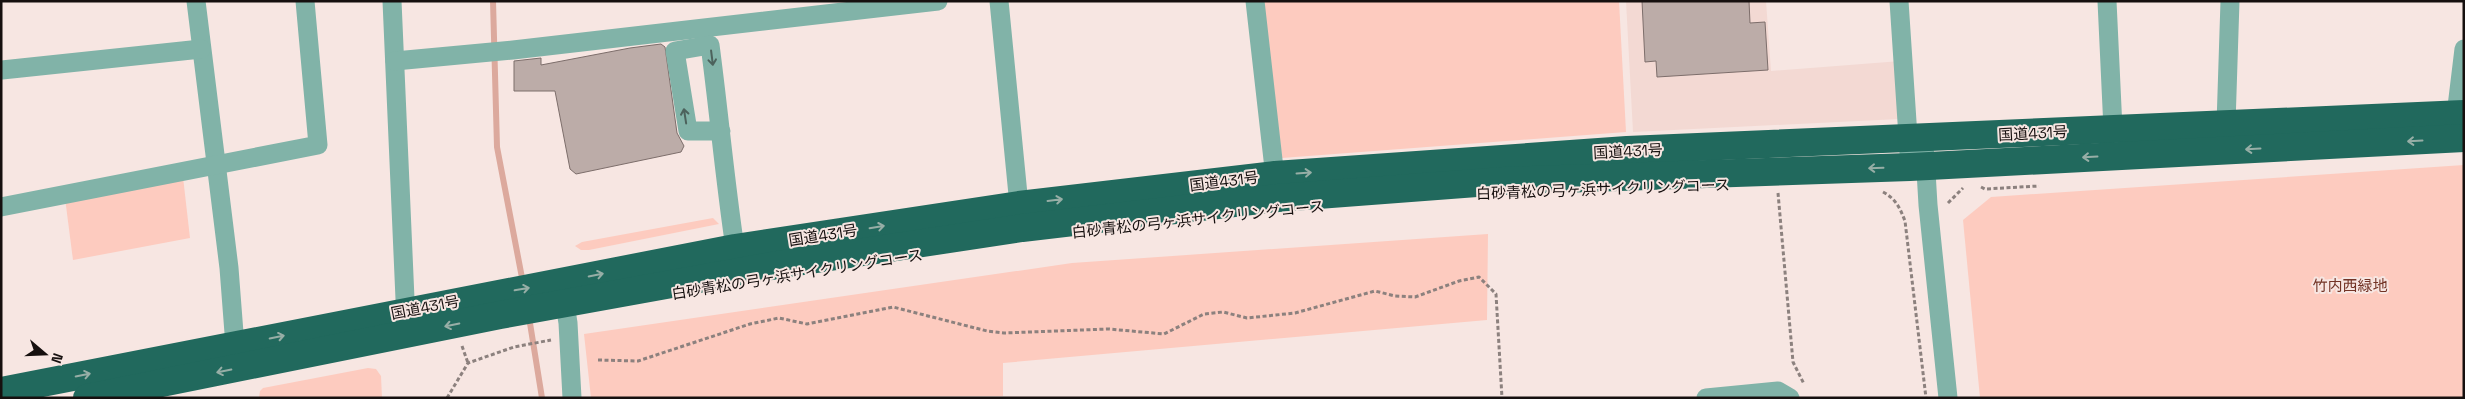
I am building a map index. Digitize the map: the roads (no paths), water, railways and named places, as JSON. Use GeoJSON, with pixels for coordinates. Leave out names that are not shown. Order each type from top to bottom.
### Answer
{"type":"FeatureCollection","features":[{"type":"Feature","properties":{"kind":"highway","name":"国道431号"},"geometry":{"type":"LineString","coordinates":[[558,304],[736,248],[1020,205],[1276,186],[1627,150],[1917,139],[2226,124],[2461,123]]}},
{"type":"Feature","properties":{"kind":"highway","name":"国道431号"},"geometry":{"type":"LineString","coordinates":[[86,398],[406,323],[498,304],[558,304],[777,265],[1022,228],[1276,186],[1502,181],[1918,166],[2461,123]]}},
{"type":"Feature","properties":{"kind":"highway","name":"国道431号"},"geometry":{"type":"LineString","coordinates":[[1,392],[235,346],[406,323]]}},
{"type":"Feature","properties":{"kind":"street"},"geometry":{"type":"LineString","coordinates":[[196,1],[229,268],[235,346]]}},
{"type":"Feature","properties":{"kind":"street"},"geometry":{"type":"LineString","coordinates":[[1,207],[318,146],[305,1]]}},
{"type":"Feature","properties":{"kind":"street"},"geometry":{"type":"LineString","coordinates":[[392,1],[406,323]]}},
{"type":"Feature","properties":{"kind":"street"},"geometry":{"type":"LineString","coordinates":[[395,61],[513,50],[938,1]]}},
{"type":"Feature","properties":{"kind":"street"},"geometry":{"type":"LineString","coordinates":[[999,1],[1020,205]]}},
{"type":"Feature","properties":{"kind":"street"},"geometry":{"type":"LineString","coordinates":[[1255,1],[1276,186]]}},
{"type":"Feature","properties":{"kind":"street"},"geometry":{"type":"LineString","coordinates":[[1899,1],[1917,139],[1918,166],[1928,206],[1948,398]]}},
{"type":"Feature","properties":{"kind":"street"},"geometry":{"type":"LineString","coordinates":[[2107,1],[2113,129]]}},
{"type":"Feature","properties":{"kind":"street"},"geometry":{"type":"LineString","coordinates":[[2226,124],[2230,1]]}},
{"type":"Feature","properties":{"kind":"street"},"geometry":{"type":"LineString","coordinates":[[721,131],[688,131],[675,51],[710,45],[736,248]]}},
{"type":"Feature","properties":{"kind":"street"},"geometry":{"type":"LineString","coordinates":[[2,69],[201,49]]}},
{"type":"Feature","properties":{"kind":"street"},"geometry":{"type":"LineString","coordinates":[[2461,123],[2464,49]]}},
{"type":"Feature","properties":{"kind":"street"},"geometry":{"type":"LineString","coordinates":[[558,304],[572,398]]}},
{"type":"Feature","properties":{"kind":"street"},"geometry":{"type":"LineString","coordinates":[[1706,398],[1778,391],[1790,398]]}},
{"type":"Feature","properties":{"kind":"waterway"},"geometry":{"type":"LineString","coordinates":[[493,1],[497,147],[523,283]]}},
{"type":"Feature","properties":{"kind":"waterway"},"geometry":{"type":"LineString","coordinates":[[529,317],[542,398]]}},
{"type":"Feature","properties":{"kind":"park label","name":"竹内西緑地"},"geometry":{"type":"Point","coordinates":[2350,285]}}]}
